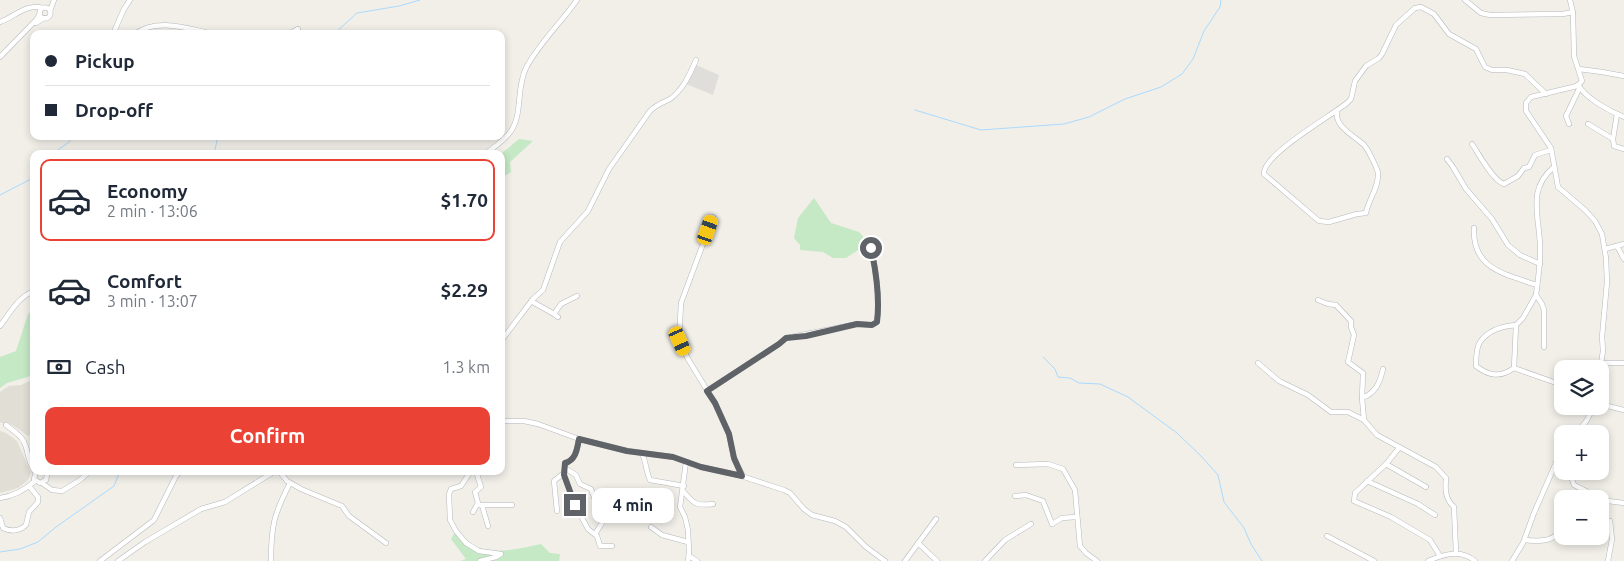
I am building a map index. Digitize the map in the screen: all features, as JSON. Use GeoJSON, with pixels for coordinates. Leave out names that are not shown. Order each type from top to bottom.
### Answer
{"type":"FeatureCollection","features":[{"type":"Feature","properties":{"kind":"street"},"geometry":{"type":"LineString","coordinates":[[115,30],[124,8],[130,0]]}},
{"type":"Feature","properties":{"kind":"street"},"geometry":{"type":"LineString","coordinates":[[505,138],[514,127],[516,121],[520,84],[526,67],[576,0]]}},
{"type":"Feature","properties":{"kind":"street"},"geometry":{"type":"LineString","coordinates":[[1465,0],[1481,13],[1490,15],[1563,14],[1573,12]]}},
{"type":"Feature","properties":{"kind":"street"},"geometry":{"type":"LineString","coordinates":[[1569,124],[1566,116],[1582,81],[1574,56],[1573,12],[1570,0]]}},
{"type":"Feature","properties":{"kind":"street"},"geometry":{"type":"LineString","coordinates":[[0,22],[28,7],[34,6],[50,16],[53,1]]}},
{"type":"Feature","properties":{"kind":"street"},"geometry":{"type":"LineString","coordinates":[[0,57],[53,1]]}},
{"type":"Feature","properties":{"kind":"street"},"geometry":{"type":"LineString","coordinates":[[1337,111],[1336,116],[1341,124],[1353,138],[1366,148],[1377,170],[1377,178],[1374,193],[1366,214],[1322,222],[1315,219],[1264,174],[1264,168],[1273,156],[1291,141],[1352,99],[1355,81],[1366,66],[1382,54],[1396,25],[1418,4],[1434,14],[1449,34],[1473,46],[1485,67],[1492,70],[1516,71],[1526,74],[1546,94]]}},
{"type":"Feature","properties":{"kind":"street"},"geometry":{"type":"LineString","coordinates":[[42,12],[50,11]]}},
{"type":"Feature","properties":{"kind":"street"},"geometry":{"type":"LineString","coordinates":[[142,30],[162,24],[193,30]]}},
{"type":"Feature","properties":{"kind":"street"},"geometry":{"type":"LineString","coordinates":[[505,337],[531,302],[543,290],[560,242],[588,211],[610,169],[650,111],[657,104],[670,98],[684,85],[696,60]]}},
{"type":"Feature","properties":{"kind":"street"},"geometry":{"type":"LineString","coordinates":[[1579,69],[1624,76]]}},
{"type":"Feature","properties":{"kind":"street"},"geometry":{"type":"LineString","coordinates":[[1579,86],[1531,97],[1525,107],[1527,115],[1551,150],[1558,187],[1586,210],[1600,230],[1605,249],[1607,289],[1602,337],[1604,351],[1603,360]]}},
{"type":"Feature","properties":{"kind":"street"},"geometry":{"type":"LineString","coordinates":[[1579,86],[1583,92],[1624,117]]}},
{"type":"Feature","properties":{"kind":"street"},"geometry":{"type":"LineString","coordinates":[[1617,114],[1613,139],[1614,146],[1624,149]]}},
{"type":"Feature","properties":{"kind":"street"},"geometry":{"type":"LineString","coordinates":[[1588,124],[1613,139]]}},
{"type":"Feature","properties":{"kind":"street"},"geometry":{"type":"LineString","coordinates":[[490,150],[503,140]]}},
{"type":"Feature","properties":{"kind":"street"},"geometry":{"type":"LineString","coordinates":[[1472,144],[1500,184],[1504,184],[1518,176],[1524,168],[1529,167],[1535,155],[1551,150]]}},
{"type":"Feature","properties":{"kind":"street"},"geometry":{"type":"LineString","coordinates":[[1447,159],[1466,189],[1492,219],[1508,245],[1520,255],[1540,264]]}},
{"type":"Feature","properties":{"kind":"street"},"geometry":{"type":"LineString","coordinates":[[1516,325],[1514,368],[1505,375],[1488,373],[1476,366],[1479,343],[1488,335],[1505,326],[1516,325],[1523,318],[1536,296],[1541,247],[1536,199],[1545,175],[1554,167]]}},
{"type":"Feature","properties":{"kind":"street"},"geometry":{"type":"LineString","coordinates":[[713,216],[681,303],[680,341],[688,359],[715,403],[729,434],[734,458],[742,476]]}},
{"type":"Feature","properties":{"kind":"street"},"geometry":{"type":"LineString","coordinates":[[1474,228],[1476,250],[1486,264],[1537,285]]}},
{"type":"Feature","properties":{"kind":"street"},"geometry":{"type":"LineString","coordinates":[[1605,249],[1624,244]]}},
{"type":"Feature","properties":{"kind":"street"},"geometry":{"type":"LineString","coordinates":[[1617,246],[1624,259]]}},
{"type":"Feature","properties":{"kind":"street"},"geometry":{"type":"LineString","coordinates":[[707,391],[786,338],[806,336],[857,324],[872,325],[877,322],[878,304],[875,267],[871,248]]}},
{"type":"Feature","properties":{"kind":"street"},"geometry":{"type":"LineString","coordinates":[[0,326],[18,301],[30,294]]}},
{"type":"Feature","properties":{"kind":"street"},"geometry":{"type":"LineString","coordinates":[[531,302],[556,315],[560,304],[577,296]]}},
{"type":"Feature","properties":{"kind":"street"},"geometry":{"type":"LineString","coordinates":[[1536,296],[1544,310],[1544,347]]}},
{"type":"Feature","properties":{"kind":"street"},"geometry":{"type":"LineString","coordinates":[[1318,300],[1336,305],[1351,321],[1354,335],[1348,362],[1363,373],[1362,398],[1364,420]]}},
{"type":"Feature","properties":{"kind":"street"},"geometry":{"type":"LineString","coordinates":[[1258,363],[1279,382],[1308,395],[1331,412],[1348,412],[1364,420],[1377,435],[1436,467],[1446,478],[1445,489],[1448,502],[1454,507],[1456,553]]}},
{"type":"Feature","properties":{"kind":"street"},"geometry":{"type":"LineString","coordinates":[[1609,364],[1624,363]]}},
{"type":"Feature","properties":{"kind":"street"},"geometry":{"type":"LineString","coordinates":[[1514,368],[1554,382]]}},
{"type":"Feature","properties":{"kind":"street"},"geometry":{"type":"LineString","coordinates":[[1362,398],[1369,396],[1379,385],[1383,369]]}},
{"type":"Feature","properties":{"kind":"street"},"geometry":{"type":"LineString","coordinates":[[1609,406],[1624,410]]}},
{"type":"Feature","properties":{"kind":"street"},"geometry":{"type":"LineString","coordinates":[[505,421],[524,421],[538,424],[579,439],[642,453],[673,457],[742,476],[790,493],[808,512],[817,517],[840,524],[885,561]]}},
{"type":"Feature","properties":{"kind":"street"},"geometry":{"type":"LineString","coordinates":[[6,425],[24,441],[27,459],[30,464]]}},
{"type":"Feature","properties":{"kind":"street"},"geometry":{"type":"LineString","coordinates":[[579,439],[574,458],[570,462],[565,463],[564,470],[575,505],[588,529],[594,534],[600,546],[612,546]]}},
{"type":"Feature","properties":{"kind":"street"},"geometry":{"type":"LineString","coordinates":[[1399,448],[1386,464],[1355,493],[1354,501],[1391,517],[1430,540],[1440,556]]}},
{"type":"Feature","properties":{"kind":"street"},"geometry":{"type":"LineString","coordinates":[[642,453],[646,460],[647,474],[650,480],[683,489],[694,504],[700,506],[713,504]]}},
{"type":"Feature","properties":{"kind":"street"},"geometry":{"type":"LineString","coordinates":[[686,462],[680,507],[685,517],[688,558],[697,561]]}},
{"type":"Feature","properties":{"kind":"street"},"geometry":{"type":"LineString","coordinates":[[1016,465],[1048,464],[1063,469],[1075,490],[1080,546],[1097,561]]}},
{"type":"Feature","properties":{"kind":"street"},"geometry":{"type":"LineString","coordinates":[[1386,464],[1426,487]]}},
{"type":"Feature","properties":{"kind":"street"},"geometry":{"type":"LineString","coordinates":[[1512,561],[1525,540],[1534,513],[1554,467]]}},
{"type":"Feature","properties":{"kind":"street"},"geometry":{"type":"LineString","coordinates":[[557,511],[554,481],[564,470]]}},
{"type":"Feature","properties":{"kind":"street"},"geometry":{"type":"LineString","coordinates":[[564,470],[576,475],[580,484],[591,488],[602,518],[602,523],[594,534]]}},
{"type":"Feature","properties":{"kind":"street"},"geometry":{"type":"LineString","coordinates":[[33,475],[35,481]]}},
{"type":"Feature","properties":{"kind":"street"},"geometry":{"type":"LineString","coordinates":[[42,483],[47,475]]}},
{"type":"Feature","properties":{"kind":"street"},"geometry":{"type":"LineString","coordinates":[[35,481],[42,483],[52,490],[62,491],[86,475]]}},
{"type":"Feature","properties":{"kind":"street"},"geometry":{"type":"LineString","coordinates":[[100,561],[154,520],[177,475]]}},
{"type":"Feature","properties":{"kind":"street"},"geometry":{"type":"LineString","coordinates":[[118,561],[145,542],[201,509],[225,502],[269,475]]}},
{"type":"Feature","properties":{"kind":"street"},"geometry":{"type":"LineString","coordinates":[[282,475],[290,483],[342,506],[349,516],[386,543]]}},
{"type":"Feature","properties":{"kind":"street"},"geometry":{"type":"LineString","coordinates":[[468,475],[461,486],[451,489],[449,494],[450,520],[466,543],[479,551],[501,554],[480,561]]}},
{"type":"Feature","properties":{"kind":"street"},"geometry":{"type":"LineString","coordinates":[[477,475],[481,487],[475,492],[488,526]]}},
{"type":"Feature","properties":{"kind":"street"},"geometry":{"type":"LineString","coordinates":[[1572,480],[1574,485],[1584,490]]}},
{"type":"Feature","properties":{"kind":"street"},"geometry":{"type":"LineString","coordinates":[[0,498],[15,494],[35,481]]}},
{"type":"Feature","properties":{"kind":"street"},"geometry":{"type":"LineString","coordinates":[[1367,481],[1418,504],[1435,515]]}},
{"type":"Feature","properties":{"kind":"street"},"geometry":{"type":"LineString","coordinates":[[271,561],[271,532],[275,516],[290,483]]}},
{"type":"Feature","properties":{"kind":"street"},"geometry":{"type":"LineString","coordinates":[[0,519],[3,528],[8,530],[21,529],[26,525],[28,512],[38,502],[38,497],[29,486]]}},
{"type":"Feature","properties":{"kind":"street"},"geometry":{"type":"LineString","coordinates":[[1016,496],[1026,495],[1043,501],[1052,524],[1062,518],[1076,517]]}},
{"type":"Feature","properties":{"kind":"street"},"geometry":{"type":"LineString","coordinates":[[1609,501],[1624,503]]}},
{"type":"Feature","properties":{"kind":"street"},"geometry":{"type":"LineString","coordinates":[[474,512],[480,505],[512,505]]}},
{"type":"Feature","properties":{"kind":"street"},"geometry":{"type":"LineString","coordinates":[[905,561],[936,518]]}},
{"type":"Feature","properties":{"kind":"street"},"geometry":{"type":"LineString","coordinates":[[1608,561],[1612,539],[1610,521]]}},
{"type":"Feature","properties":{"kind":"street"},"geometry":{"type":"LineString","coordinates":[[985,561],[1005,540],[1031,524]]}},
{"type":"Feature","properties":{"kind":"street"},"geometry":{"type":"LineString","coordinates":[[651,527],[662,535],[688,542]]}},
{"type":"Feature","properties":{"kind":"street"},"geometry":{"type":"LineString","coordinates":[[1327,536],[1374,561]]}},
{"type":"Feature","properties":{"kind":"street"},"geometry":{"type":"LineString","coordinates":[[1525,540],[1540,541],[1554,536]]}},
{"type":"Feature","properties":{"kind":"street"},"geometry":{"type":"LineString","coordinates":[[918,544],[937,561]]}},
{"type":"Feature","properties":{"kind":"street"},"geometry":{"type":"LineString","coordinates":[[1428,561],[1440,556],[1456,553],[1468,555],[1475,561]]}},
{"type":"Feature","properties":{"kind":"shaded area"},"geometry":{"type":"Polygon","coordinates":[[[696,65],[719,75],[713,95],[684,83],[696,65]]]}},
{"type":"Feature","properties":{"kind":"shaded area"},"geometry":{"type":"Polygon","coordinates":[[[30,381],[30,435],[28,436],[7,422],[4,424],[0,422],[0,392],[9,386],[21,385],[30,381]]]}},
{"type":"Feature","properties":{"kind":"shaded area"},"geometry":{"type":"Polygon","coordinates":[[[0,431],[17,441],[30,475],[28,480],[18,488],[0,493],[0,431]]]}},
{"type":"Feature","properties":{"kind":"green space"},"geometry":{"type":"Polygon","coordinates":[[[519,139],[533,141],[510,162],[511,172],[505,176],[505,151],[519,139]]]}},
{"type":"Feature","properties":{"kind":"green space"},"geometry":{"type":"Polygon","coordinates":[[[814,198],[831,223],[859,232],[869,243],[846,258],[833,258],[823,252],[800,250],[800,245],[794,238],[798,218],[814,198]]]}},
{"type":"Feature","properties":{"kind":"green space"},"geometry":{"type":"Polygon","coordinates":[[[30,313],[30,376],[7,383],[0,388],[0,357],[16,351],[30,313]]]}},
{"type":"Feature","properties":{"kind":"green space"},"geometry":{"type":"Polygon","coordinates":[[[455,532],[468,543],[487,550],[523,548],[541,544],[550,553],[560,554],[559,561],[460,561],[466,559],[451,539],[455,532]]]}},
{"type":"Feature","properties":{"kind":"waterway"},"geometry":{"type":"LineString","coordinates":[[338,30],[357,13],[399,6],[420,0]]}},
{"type":"Feature","properties":{"kind":"waterway"},"geometry":{"type":"LineString","coordinates":[[915,110],[981,130],[1064,124],[1089,117],[1125,99],[1161,87],[1182,74],[1193,59],[1204,31],[1220,7],[1221,0]]}},
{"type":"Feature","properties":{"kind":"waterway"},"geometry":{"type":"LineString","coordinates":[[58,150],[70,140]]}},
{"type":"Feature","properties":{"kind":"waterway"},"geometry":{"type":"LineString","coordinates":[[215,150],[217,140]]}},
{"type":"Feature","properties":{"kind":"waterway"},"geometry":{"type":"LineString","coordinates":[[0,195],[30,180]]}},
{"type":"Feature","properties":{"kind":"waterway"},"geometry":{"type":"LineString","coordinates":[[1043,357],[1055,369],[1058,377],[1070,378],[1079,383],[1100,384],[1128,397],[1177,433],[1218,475],[1224,502],[1244,528],[1251,544],[1262,561]]}},
{"type":"Feature","properties":{"kind":"waterway"},"geometry":{"type":"LineString","coordinates":[[0,552],[20,549],[38,542],[114,486],[118,475]]}},
{"type":"Feature","properties":{"kind":"route"},"geometry":{"type":"LineString","coordinates":[[575,505],[564,475],[565,463],[570,462],[574,458],[579,439],[627,451],[673,457],[701,467],[742,476],[734,458],[729,434],[715,403],[707,391],[786,338],[806,336],[857,324],[872,325],[877,322],[878,304],[875,267],[871,248]]}}]}
